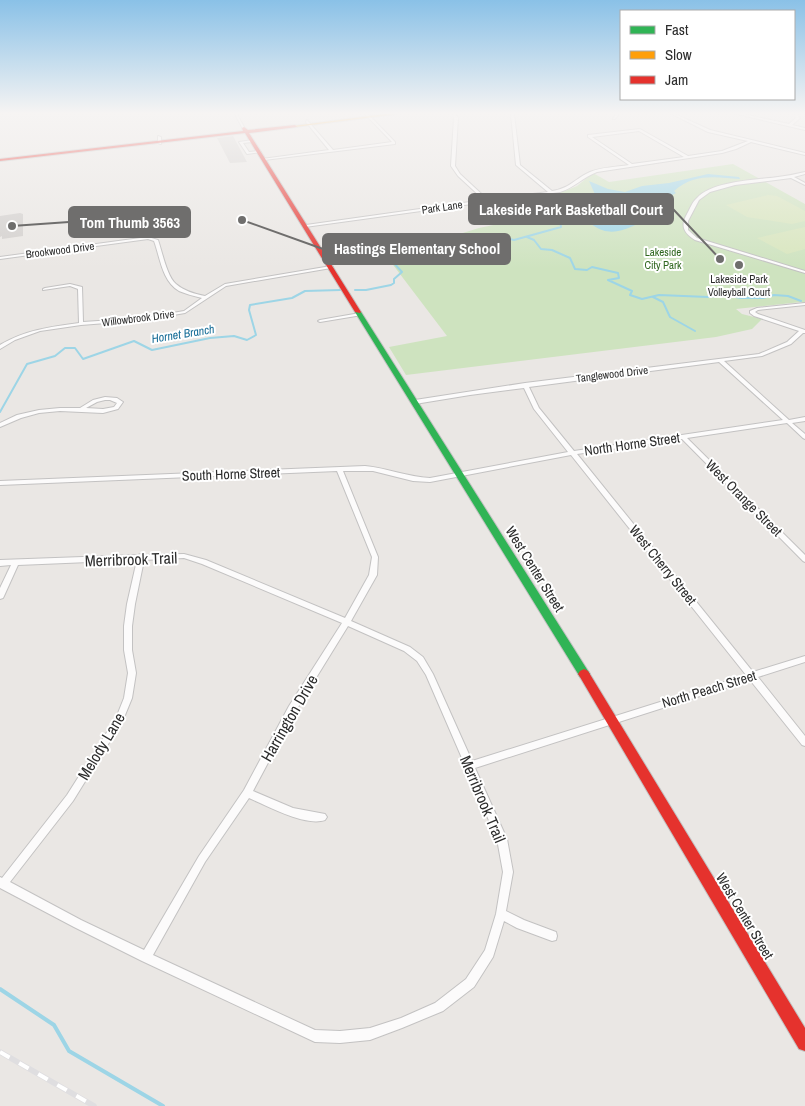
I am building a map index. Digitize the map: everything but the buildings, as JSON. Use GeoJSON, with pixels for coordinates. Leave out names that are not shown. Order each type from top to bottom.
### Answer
{"type":"FeatureCollection","features":[{"type":"Feature","properties":{"kind":"street","name":"West Center Street"},"geometry":{"type":"LineString","coordinates":[[269,166],[612,720],[805,1043]]}},
{"type":"Feature","properties":{"kind":"street"},"geometry":{"type":"LineString","coordinates":[[453,166],[459,176],[487,201]]}},
{"type":"Feature","properties":{"kind":"street"},"geometry":{"type":"LineString","coordinates":[[519,166],[551,192]]}},
{"type":"Feature","properties":{"kind":"street","name":"Park Lane"},"geometry":{"type":"LineString","coordinates":[[306,226],[567,189],[589,173],[627,166]]}},
{"type":"Feature","properties":{"kind":"street"},"geometry":{"type":"LineString","coordinates":[[805,173],[792,177],[732,185],[709,192],[695,202],[686,220],[685,227],[688,233],[696,239],[805,272]]}},
{"type":"Feature","properties":{"kind":"street"},"geometry":{"type":"LineString","coordinates":[[792,177],[805,184]]}},
{"type":"Feature","properties":{"kind":"street","name":"Brookwood Drive"},"geometry":{"type":"LineString","coordinates":[[0,258],[148,238],[156,240],[168,279],[178,289],[206,298]]}},
{"type":"Feature","properties":{"kind":"street","name":"Willowbrook Drive"},"geometry":{"type":"LineString","coordinates":[[0,347],[7,342],[39,330],[164,316],[190,309],[226,285],[236,282],[331,267]]}},
{"type":"Feature","properties":{"kind":"street"},"geometry":{"type":"LineString","coordinates":[[45,289],[70,285],[80,288],[81,324]]}},
{"type":"Feature","properties":{"kind":"street"},"geometry":{"type":"LineString","coordinates":[[803,331],[752,312],[757,309],[805,304]]}},
{"type":"Feature","properties":{"kind":"street"},"geometry":{"type":"LineString","coordinates":[[320,321],[360,314]]}},
{"type":"Feature","properties":{"kind":"street","name":"Tanglewood Drive"},"geometry":{"type":"LineString","coordinates":[[415,402],[525,385],[760,355],[789,343],[803,331]]}},
{"type":"Feature","properties":{"kind":"street"},"geometry":{"type":"LineString","coordinates":[[0,339],[7,342]]}},
{"type":"Feature","properties":{"kind":"street"},"geometry":{"type":"LineString","coordinates":[[720,360],[805,437]]}},
{"type":"Feature","properties":{"kind":"street","name":"West Cherry Street"},"geometry":{"type":"LineString","coordinates":[[525,385],[536,408],[805,742]]}},
{"type":"Feature","properties":{"kind":"street"},"geometry":{"type":"LineString","coordinates":[[0,425],[25,414],[111,410],[116,408],[120,402],[110,398],[96,400],[81,410]]}},
{"type":"Feature","properties":{"kind":"street","name":"North Horne Street"},"geometry":{"type":"LineString","coordinates":[[459,473],[573,453],[805,419]]}},
{"type":"Feature","properties":{"kind":"street","name":"West Orange Street"},"geometry":{"type":"LineString","coordinates":[[683,437],[805,559]]}},
{"type":"Feature","properties":{"kind":"street","name":"South Horne Street"},"geometry":{"type":"LineString","coordinates":[[0,483],[379,468],[420,480],[459,473]]}},
{"type":"Feature","properties":{"kind":"street","name":"Harrington Drive"},"geometry":{"type":"LineString","coordinates":[[146,957],[202,859],[247,792],[292,710],[347,622],[373,575],[375,557],[340,469]]}},
{"type":"Feature","properties":{"kind":"street","name":"Merribrook Trail"},"geometry":{"type":"LineString","coordinates":[[0,563],[83,561],[141,556],[184,556],[204,562],[347,622],[407,650],[420,660],[429,674],[502,840],[508,872],[501,914],[489,953],[470,983],[439,1007],[402,1023],[370,1034],[340,1037],[315,1036],[146,957],[49,909],[2,883]]}},
{"type":"Feature","properties":{"kind":"street","name":"Melody Lane"},"geometry":{"type":"LineString","coordinates":[[2,883],[70,798],[119,720],[128,698],[132,673],[128,650],[128,626],[130,604],[141,556]]}},
{"type":"Feature","properties":{"kind":"street"},"geometry":{"type":"LineString","coordinates":[[0,596],[16,562]]}},
{"type":"Feature","properties":{"kind":"street","name":"North Peach Street"},"geometry":{"type":"LineString","coordinates":[[470,766],[805,659]]}},
{"type":"Feature","properties":{"kind":"street"},"geometry":{"type":"LineString","coordinates":[[247,792],[307,818],[322,817]]}},
{"type":"Feature","properties":{"kind":"street"},"geometry":{"type":"LineString","coordinates":[[501,914],[552,936]]}},
{"type":"Feature","properties":{"kind":"green space","name":"Lakeside City Park"},"geometry":{"type":"Polygon","coordinates":[[[722,166],[736,166],[805,204],[805,304],[801,302],[736,309],[742,314],[762,319],[752,329],[716,337],[406,375],[389,347],[447,336],[381,249],[453,236],[479,228],[531,217],[511,199],[565,191],[577,186],[593,173],[609,182],[722,166]]]}},
{"type":"Feature","properties":{"kind":"green space"},"geometry":{"type":"Polygon","coordinates":[[[768,195],[777,196],[805,211],[805,221],[792,224],[747,217],[726,205],[768,195]]]}},
{"type":"Feature","properties":{"kind":"green space"},"geometry":{"type":"Polygon","coordinates":[[[805,227],[805,249],[787,254],[757,238],[805,227]]]}},
{"type":"Feature","properties":{"kind":"water"},"geometry":{"type":"Polygon","coordinates":[[[708,174],[739,177],[740,179],[722,177],[689,181],[674,191],[676,193],[665,199],[650,200],[652,208],[658,213],[623,230],[604,231],[585,218],[574,206],[597,203],[598,201],[589,181],[608,189],[625,192],[642,186],[669,183],[708,174]]]}},
{"type":"Feature","properties":{"kind":"waterway","name":"Hornet Branch"},"geometry":{"type":"LineString","coordinates":[[562,213],[566,206],[577,205]]}},
{"type":"Feature","properties":{"kind":"waterway","name":"Hornet Branch"},"geometry":{"type":"LineString","coordinates":[[355,290],[366,290],[391,285],[394,283],[394,279],[402,272],[392,261],[398,259],[419,261],[431,258],[439,254],[432,247],[433,244],[463,239],[484,241],[498,236],[514,240],[561,227],[560,222]]}},
{"type":"Feature","properties":{"kind":"waterway"},"geometry":{"type":"LineString","coordinates":[[527,237],[534,240],[541,249],[552,250],[570,258],[575,269],[587,270],[592,267],[618,273],[619,278],[608,280],[632,291],[630,295],[642,299],[659,295],[708,297],[725,295],[741,298],[763,298],[774,295],[788,296],[801,301]]}},
{"type":"Feature","properties":{"kind":"waterway","name":"Hornet Branch"},"geometry":{"type":"LineString","coordinates":[[0,412],[27,364],[55,356],[65,348],[75,348],[83,359],[134,341],[152,350],[210,338],[234,336],[247,340],[256,335],[249,310],[250,305],[292,298],[305,291],[340,290]]}},
{"type":"Feature","properties":{"kind":"waterway"},"geometry":{"type":"LineString","coordinates":[[653,297],[663,302],[670,317],[695,331]]}},
{"type":"Feature","properties":{"kind":"waterway"},"geometry":{"type":"LineString","coordinates":[[0,989],[54,1025],[69,1051],[163,1106]]}},
{"type":"Feature","properties":{"kind":"railway"},"geometry":{"type":"LineString","coordinates":[[0,1052],[94,1106]]}},
{"type":"Feature","properties":{"kind":"traffic: fast"},"geometry":{"type":"LineString","coordinates":[[358,312],[584,674]]}},
{"type":"Feature","properties":{"kind":"traffic: jam"},"geometry":{"type":"LineString","coordinates":[[267,166],[358,312]]}},
{"type":"Feature","properties":{"kind":"traffic: jam"},"geometry":{"type":"LineString","coordinates":[[584,674],[805,1043]]}},
{"type":"Feature","properties":{"kind":"place","name":"Hastings Elementary School"},"geometry":{"type":"Point","coordinates":[242,220]}},
{"type":"Feature","properties":{"kind":"place","name":"Tom Thumb 3563"},"geometry":{"type":"Point","coordinates":[12,226]}},
{"type":"Feature","properties":{"kind":"place","name":"Lakeside Park Basketball Court"},"geometry":{"type":"Point","coordinates":[720,259]}},
{"type":"Feature","properties":{"kind":"place","name":"Lakeside Park Volleyball Court"},"geometry":{"type":"Point","coordinates":[739,265]}}]}
